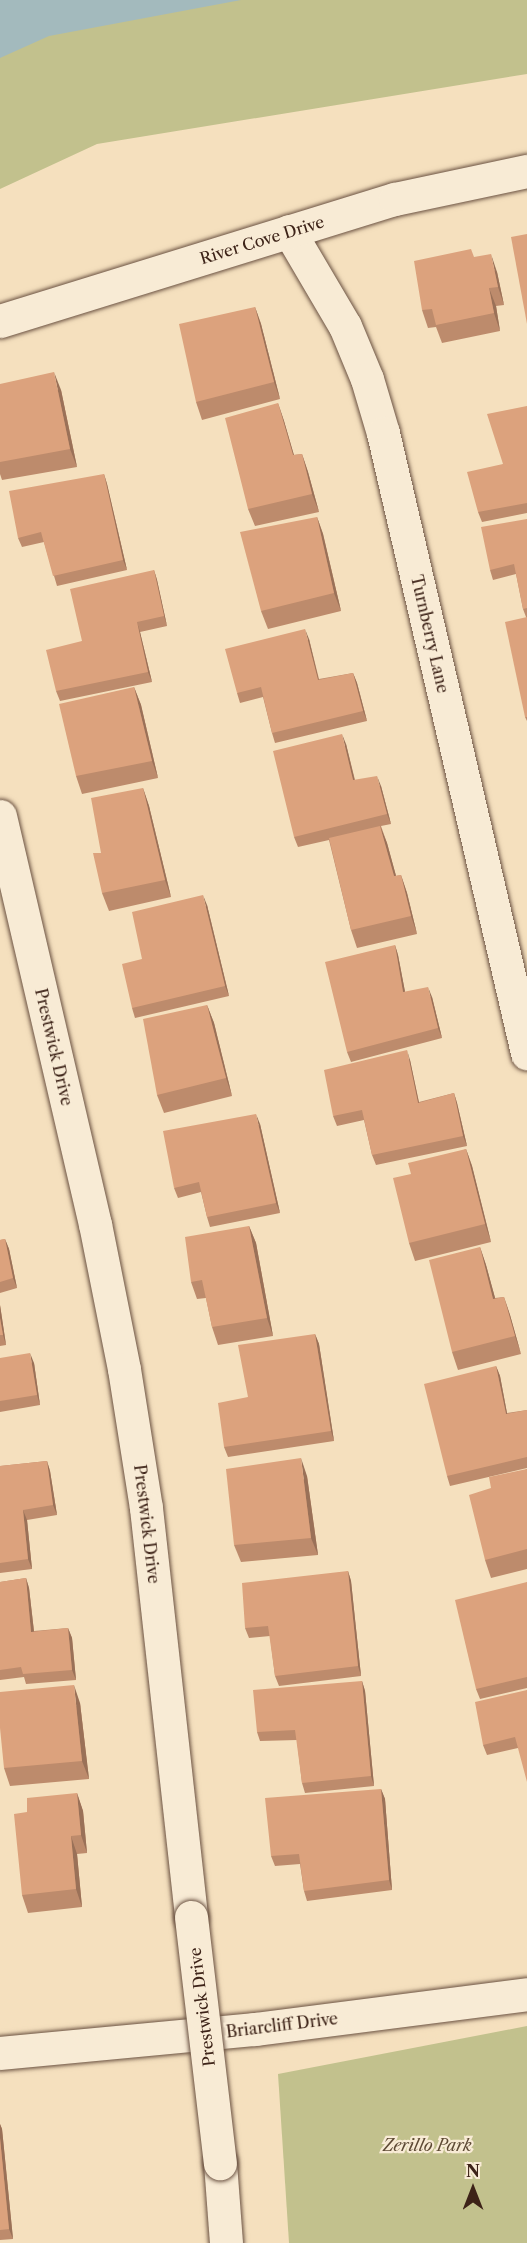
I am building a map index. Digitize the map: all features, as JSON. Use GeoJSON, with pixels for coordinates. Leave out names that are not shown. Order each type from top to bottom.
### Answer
{"type":"FeatureCollection","features":[{"type":"Feature","properties":{"kind":"street","name":"River Cove Drive"},"geometry":{"type":"LineString","coordinates":[[0,321],[394,200],[527,171]]}},
{"type":"Feature","properties":{"kind":"street","name":"Turnberry Lane"},"geometry":{"type":"LineString","coordinates":[[289,231],[345,326],[367,379],[383,433],[527,1053]]}},
{"type":"Feature","properties":{"kind":"street","name":"Prestwick Drive"},"geometry":{"type":"LineString","coordinates":[[0,816],[95,1224],[124,1369],[146,1508],[220,2163],[226,2243]]}},
{"type":"Feature","properties":{"kind":"street","name":"Briarcliff Drive"},"geometry":{"type":"LineString","coordinates":[[0,2053],[255,2029],[527,1994]]}},
{"type":"Feature","properties":{"kind":"green space"},"geometry":{"type":"Polygon","coordinates":[[[0,0],[527,0],[527,74],[97,144],[0,189],[0,0]]]}},
{"type":"Feature","properties":{"kind":"green space","name":"Zerillo Park"},"geometry":{"type":"Polygon","coordinates":[[[527,2026],[527,2243],[289,2243],[278,2074],[527,2026]]]}},
{"type":"Feature","properties":{"kind":"water"},"geometry":{"type":"Polygon","coordinates":[[[0,0],[241,0],[49,36],[0,58],[0,0]]]}},
{"type":"Feature","properties":{"kind":"building"},"geometry":{"type":"Polygon","coordinates":[[[527,234],[527,324],[511,237],[527,234]]]}},
{"type":"Feature","properties":{"kind":"building"},"geometry":{"type":"Polygon","coordinates":[[[471,249],[474,257],[491,254],[498,287],[489,288],[494,313],[436,325],[432,309],[422,310],[414,261],[471,249]]]}},
{"type":"Feature","properties":{"kind":"building"},"geometry":{"type":"Polygon","coordinates":[[[255,307],[274,382],[196,402],[179,324],[255,307]]]}},
{"type":"Feature","properties":{"kind":"building"},"geometry":{"type":"Polygon","coordinates":[[[54,372],[70,449],[0,462],[0,384],[54,372]]]}},
{"type":"Feature","properties":{"kind":"building"},"geometry":{"type":"Polygon","coordinates":[[[278,403],[293,455],[302,454],[312,494],[248,509],[225,418],[278,403]]]}},
{"type":"Feature","properties":{"kind":"building"},"geometry":{"type":"Polygon","coordinates":[[[527,406],[527,503],[478,512],[467,472],[503,464],[487,414],[527,406]]]}},
{"type":"Feature","properties":{"kind":"building"},"geometry":{"type":"Polygon","coordinates":[[[104,474],[123,560],[53,576],[41,532],[18,538],[9,491],[104,474]]]}},
{"type":"Feature","properties":{"kind":"building"},"geometry":{"type":"Polygon","coordinates":[[[317,517],[334,593],[261,611],[240,532],[317,517]]]}},
{"type":"Feature","properties":{"kind":"building"},"geometry":{"type":"Polygon","coordinates":[[[527,519],[527,608],[523,609],[514,564],[490,570],[481,527],[527,519]]]}},
{"type":"Feature","properties":{"kind":"building"},"geometry":{"type":"Polygon","coordinates":[[[154,570],[164,616],[137,622],[148,672],[56,691],[46,650],[82,641],[70,589],[154,570]]]}},
{"type":"Feature","properties":{"kind":"building"},"geometry":{"type":"Polygon","coordinates":[[[527,617],[527,717],[525,717],[505,622],[527,617]]]}},
{"type":"Feature","properties":{"kind":"building"},"geometry":{"type":"Polygon","coordinates":[[[305,629],[318,680],[353,673],[363,711],[272,733],[261,687],[237,693],[225,649],[305,629]]]}},
{"type":"Feature","properties":{"kind":"building"},"geometry":{"type":"Polygon","coordinates":[[[134,687],[152,761],[76,776],[59,704],[134,687]]]}},
{"type":"Feature","properties":{"kind":"building"},"geometry":{"type":"Polygon","coordinates":[[[342,734],[353,780],[377,776],[387,814],[294,837],[273,751],[342,734]]]}},
{"type":"Feature","properties":{"kind":"building"},"geometry":{"type":"Polygon","coordinates":[[[143,788],[165,880],[102,893],[93,853],[101,853],[91,798],[143,788]]]}},
{"type":"Feature","properties":{"kind":"building"},"geometry":{"type":"Polygon","coordinates":[[[380,826],[394,876],[401,875],[411,916],[351,930],[329,838],[380,826]]]}},
{"type":"Feature","properties":{"kind":"building"},"geometry":{"type":"Polygon","coordinates":[[[203,895],[225,986],[132,1008],[122,964],[142,959],[132,912],[203,895]]]}},
{"type":"Feature","properties":{"kind":"building"},"geometry":{"type":"Polygon","coordinates":[[[395,945],[403,992],[428,987],[438,1028],[347,1052],[325,962],[395,945]]]}},
{"type":"Feature","properties":{"kind":"building"},"geometry":{"type":"Polygon","coordinates":[[[207,1005],[226,1078],[157,1095],[143,1019],[207,1005]]]}},
{"type":"Feature","properties":{"kind":"building"},"geometry":{"type":"Polygon","coordinates":[[[407,1050],[418,1103],[454,1093],[463,1136],[372,1155],[362,1110],[333,1116],[324,1070],[407,1050]]]}},
{"type":"Feature","properties":{"kind":"building"},"geometry":{"type":"Polygon","coordinates":[[[256,1114],[276,1203],[207,1217],[199,1182],[174,1188],[163,1131],[256,1114]]]}},
{"type":"Feature","properties":{"kind":"building"},"geometry":{"type":"Polygon","coordinates":[[[466,1149],[485,1224],[409,1243],[393,1178],[411,1174],[408,1163],[466,1149]]]}},
{"type":"Feature","properties":{"kind":"building"},"geometry":{"type":"Polygon","coordinates":[[[249,1226],[267,1318],[212,1327],[202,1280],[191,1282],[185,1237],[249,1226]]]}},
{"type":"Feature","properties":{"kind":"building"},"geometry":{"type":"Polygon","coordinates":[[[5,1239],[13,1278],[0,1282],[0,1240],[5,1239]]]}},
{"type":"Feature","properties":{"kind":"building"},"geometry":{"type":"Polygon","coordinates":[[[480,1247],[493,1299],[504,1297],[515,1336],[452,1352],[429,1260],[480,1247]]]}},
{"type":"Feature","properties":{"kind":"building"},"geometry":{"type":"Polygon","coordinates":[[[0,1318],[3,1335],[0,1335],[0,1318]]]}},
{"type":"Feature","properties":{"kind":"building"},"geometry":{"type":"Polygon","coordinates":[[[315,1334],[331,1431],[224,1447],[218,1403],[248,1397],[238,1345],[315,1334]]]}},
{"type":"Feature","properties":{"kind":"building"},"geometry":{"type":"Polygon","coordinates":[[[30,1353],[37,1395],[0,1401],[0,1358],[30,1353]]]}},
{"type":"Feature","properties":{"kind":"building"},"geometry":{"type":"Polygon","coordinates":[[[496,1366],[506,1414],[527,1410],[527,1457],[447,1476],[424,1384],[496,1366]]]}},
{"type":"Feature","properties":{"kind":"building"},"geometry":{"type":"Polygon","coordinates":[[[301,1458],[311,1538],[234,1545],[226,1469],[301,1458]]]}},
{"type":"Feature","properties":{"kind":"building"},"geometry":{"type":"Polygon","coordinates":[[[47,1461],[53,1505],[23,1510],[28,1559],[0,1563],[0,1466],[47,1461]]]}},
{"type":"Feature","properties":{"kind":"building"},"geometry":{"type":"Polygon","coordinates":[[[527,1469],[527,1549],[485,1560],[469,1495],[491,1488],[489,1477],[527,1469]]]}},
{"type":"Feature","properties":{"kind":"building"},"geometry":{"type":"Polygon","coordinates":[[[348,1571],[358,1666],[275,1676],[268,1626],[245,1628],[242,1583],[348,1571]]]}},
{"type":"Feature","properties":{"kind":"building"},"geometry":{"type":"Polygon","coordinates":[[[26,1578],[31,1632],[68,1628],[72,1670],[23,1674],[21,1667],[0,1670],[0,1582],[26,1578]]]}},
{"type":"Feature","properties":{"kind":"building"},"geometry":{"type":"Polygon","coordinates":[[[527,1582],[527,1677],[476,1689],[455,1600],[527,1582]]]}},
{"type":"Feature","properties":{"kind":"building"},"geometry":{"type":"Polygon","coordinates":[[[362,1681],[371,1776],[302,1783],[295,1730],[257,1732],[253,1690],[362,1681]]]}},
{"type":"Feature","properties":{"kind":"building"},"geometry":{"type":"Polygon","coordinates":[[[74,1685],[82,1761],[4,1768],[0,1728],[0,1692],[74,1685]]]}},
{"type":"Feature","properties":{"kind":"building"},"geometry":{"type":"Polygon","coordinates":[[[527,1690],[527,1782],[515,1737],[483,1745],[475,1702],[527,1690]]]}},
{"type":"Feature","properties":{"kind":"building"},"geometry":{"type":"Polygon","coordinates":[[[381,1789],[389,1880],[304,1891],[299,1854],[271,1856],[265,1798],[381,1789]]]}},
{"type":"Feature","properties":{"kind":"building"},"geometry":{"type":"Polygon","coordinates":[[[77,1793],[81,1835],[71,1836],[76,1889],[22,1895],[14,1814],[27,1812],[27,1798],[77,1793]]]}},
{"type":"Feature","properties":{"kind":"building"},"geometry":{"type":"Polygon","coordinates":[[[0,2138],[9,2229],[0,2230],[0,2138]]]}}]}
